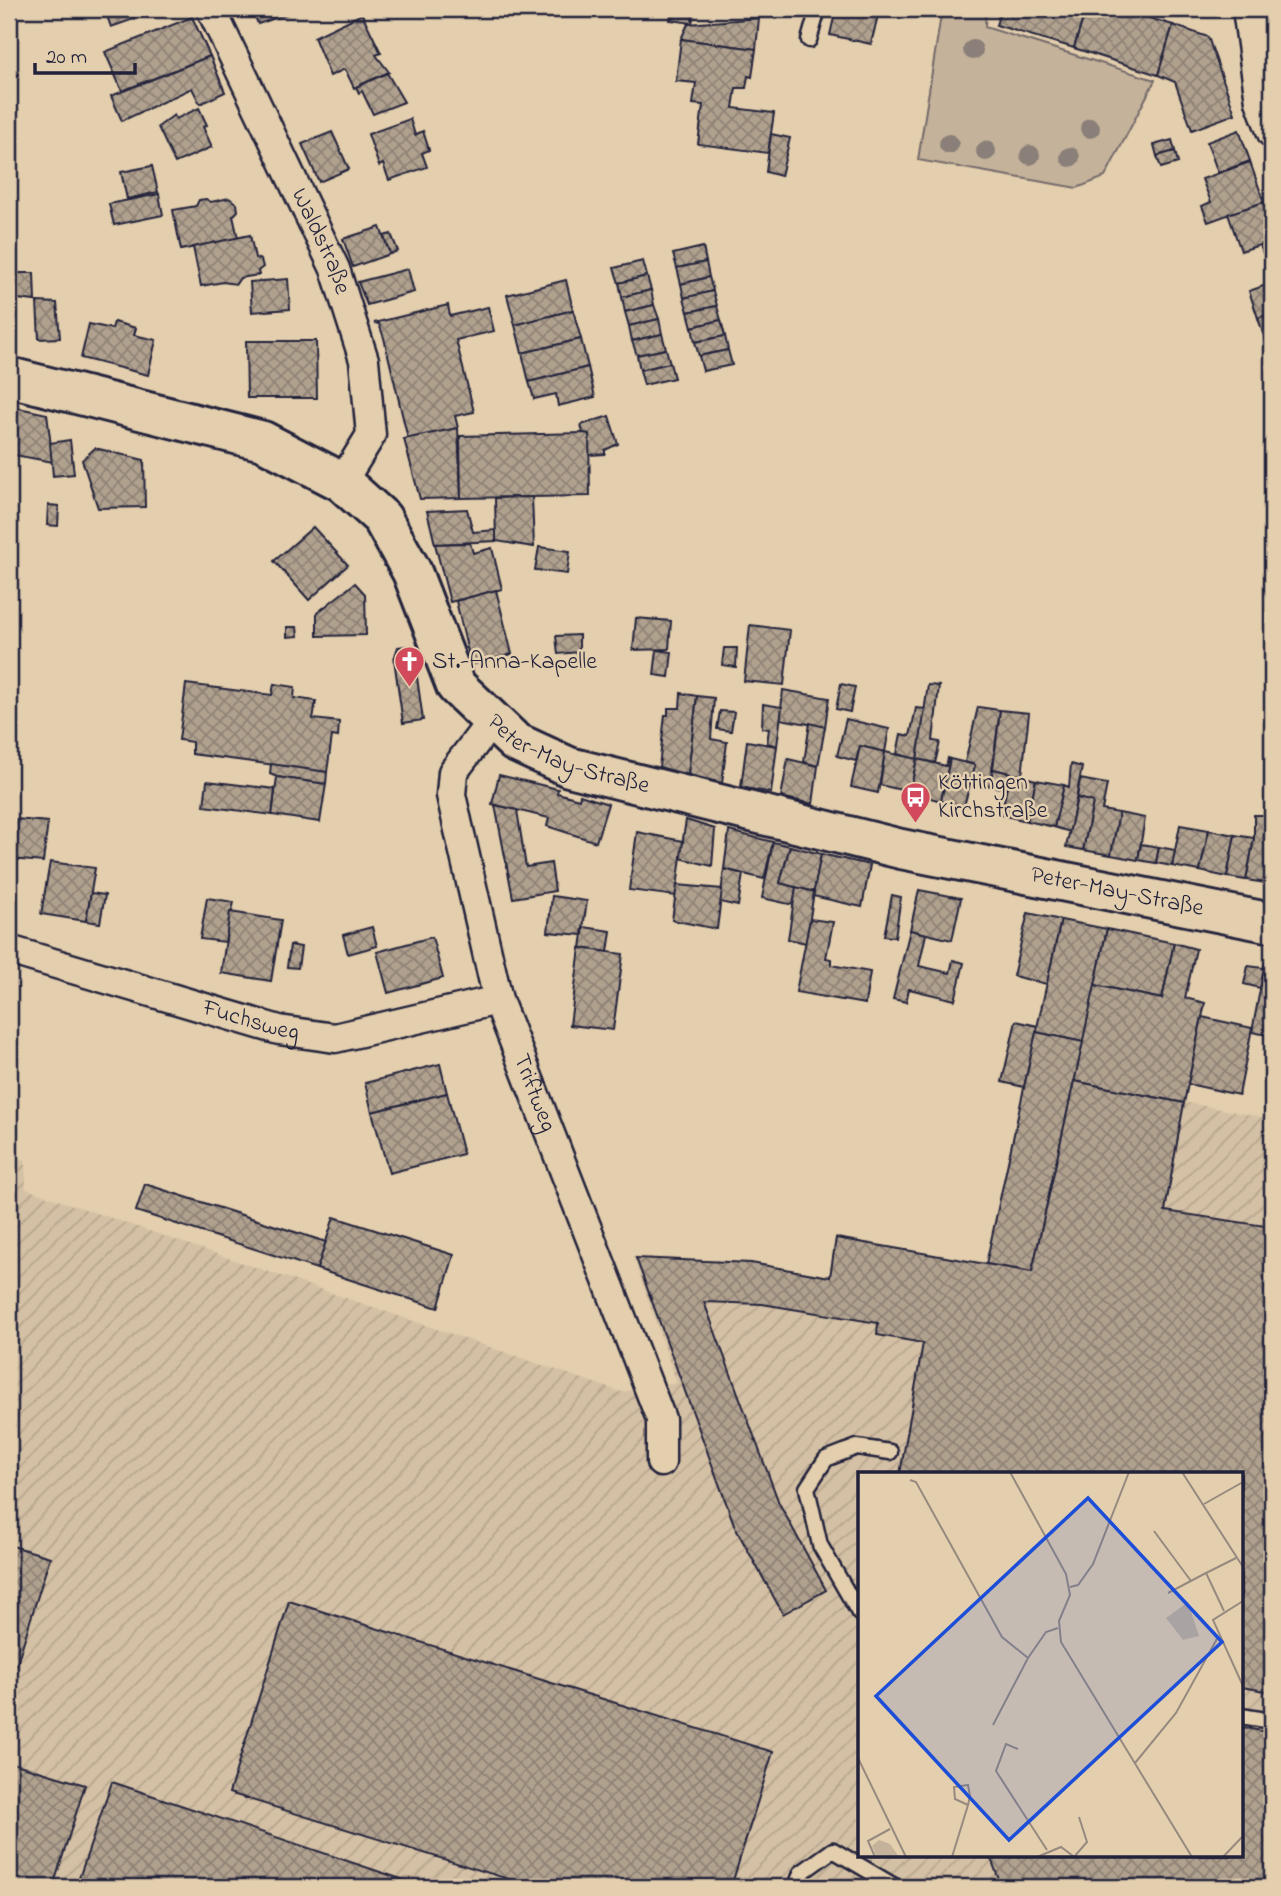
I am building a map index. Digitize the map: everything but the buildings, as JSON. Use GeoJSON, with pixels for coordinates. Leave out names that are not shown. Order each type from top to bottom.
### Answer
{"type":"FeatureCollection","features":[{"type":"Feature","properties":{"kind":"main road","name":"Peter-May-Straße"},"geometry":{"type":"LineString","coordinates":[[9,377],[263,441],[342,482],[382,518],[412,572],[456,686],[515,742],[569,767],[901,849],[1272,923]]}},
{"type":"Feature","properties":{"kind":"street","name":"Waldstraße"},"geometry":{"type":"LineString","coordinates":[[211,9],[335,269],[364,360],[371,435],[342,482]]}},
{"type":"Feature","properties":{"kind":"street"},"geometry":{"type":"LineString","coordinates":[[1247,9],[1260,101],[1272,133]]}},
{"type":"Feature","properties":{"kind":"street","name":"Triftweg"},"geometry":{"type":"LineString","coordinates":[[491,722],[453,772],[451,795],[498,1000],[661,1419],[661,1462]]}},
{"type":"Feature","properties":{"kind":"street","name":"Fuchsweg"},"geometry":{"type":"LineString","coordinates":[[9,950],[279,1030],[335,1038],[498,1000]]}},
{"type":"Feature","properties":{"kind":"lane"},"geometry":{"type":"LineString","coordinates":[[809,40],[818,9]]}},
{"type":"Feature","properties":{"kind":"lane"},"geometry":{"type":"LineString","coordinates":[[858,1611],[820,1545],[807,1488],[826,1460],[858,1447],[890,1451]]}},
{"type":"Feature","properties":{"kind":"lane"},"geometry":{"type":"LineString","coordinates":[[1242,1716],[1272,1721]]}},
{"type":"Feature","properties":{"kind":"lane"},"geometry":{"type":"LineString","coordinates":[[796,1887],[800,1874],[833,1850],[896,1887]]}},
{"type":"Feature","properties":{"kind":"shaded area"},"geometry":{"type":"Polygon","coordinates":[[[942,9],[986,9],[985,27],[1155,80],[1105,177],[1077,188],[918,160],[942,9]]]}},
{"type":"Feature","properties":{"kind":"shaded area"},"geometry":{"type":"Polygon","coordinates":[[[1074,1081],[1272,1119],[1272,1887],[9,1887],[9,1155],[25,1160],[26,1189],[621,1392],[677,1383],[633,1256],[751,1262],[829,1276],[836,1238],[1031,1272],[1074,1081]]]}},
{"type":"Feature","properties":{"kind":"place","name":"St.-Anna-Kapelle"},"geometry":{"type":"Point","coordinates":[409,689]}},
{"type":"Feature","properties":{"kind":"place","name":"Köttingen Kirchstraße"},"geometry":{"type":"Point","coordinates":[915,824]}}]}
